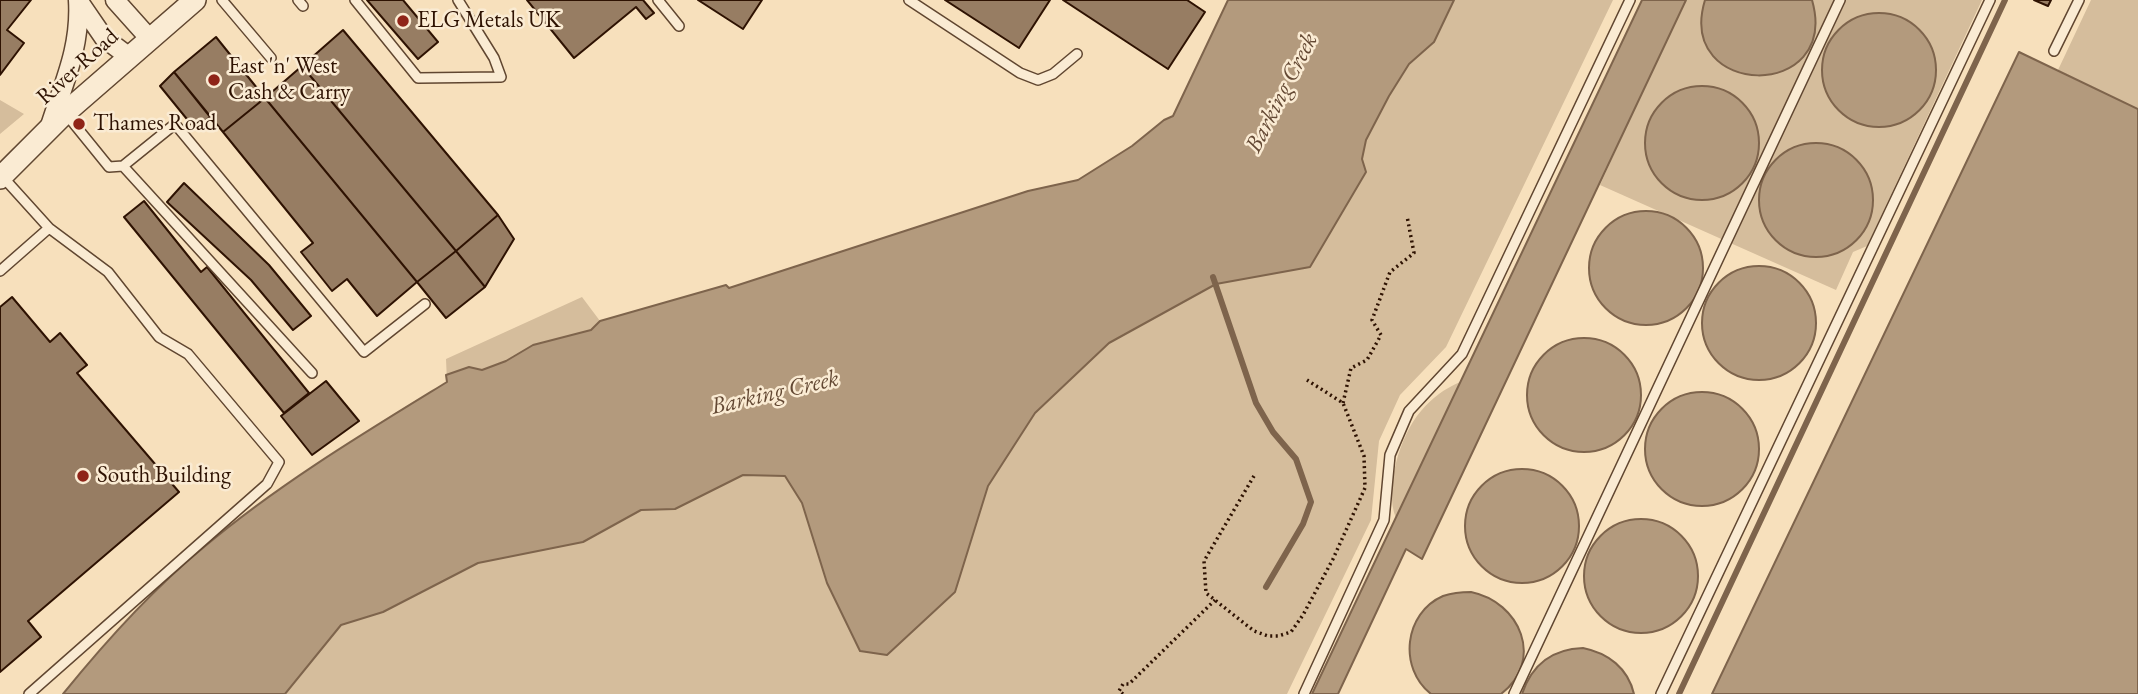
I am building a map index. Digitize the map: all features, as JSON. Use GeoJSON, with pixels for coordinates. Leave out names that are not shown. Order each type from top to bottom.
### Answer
{"type":"FeatureCollection","features":[{"type":"Feature","properties":{"kind":"street"},"geometry":{"type":"LineString","coordinates":[[78,0],[104,38],[128,56]]}},
{"type":"Feature","properties":{"kind":"street"},"geometry":{"type":"LineString","coordinates":[[58,120],[62,86],[73,61],[79,21],[78,0]]}},
{"type":"Feature","properties":{"kind":"street"},"geometry":{"type":"LineString","coordinates":[[115,0],[149,38]]}},
{"type":"Feature","properties":{"kind":"street","name":"River Road"},"geometry":{"type":"LineString","coordinates":[[1,177],[128,56],[195,0]]}},
{"type":"Feature","properties":{"kind":"lane"},"geometry":{"type":"LineString","coordinates":[[222,0],[271,58]]}},
{"type":"Feature","properties":{"kind":"lane"},"geometry":{"type":"LineString","coordinates":[[355,0],[418,78],[501,77],[494,58],[458,0]]}},
{"type":"Feature","properties":{"kind":"lane"},"geometry":{"type":"LineString","coordinates":[[658,0],[679,26]]}},
{"type":"Feature","properties":{"kind":"lane"},"geometry":{"type":"LineString","coordinates":[[909,0],[1020,73],[1038,80],[1053,74],[1077,54]]}},
{"type":"Feature","properties":{"kind":"lane"},"geometry":{"type":"LineString","coordinates":[[1304,694],[1384,520],[1390,455],[1409,411],[1462,354],[1630,0]]}},
{"type":"Feature","properties":{"kind":"lane"},"geometry":{"type":"LineString","coordinates":[[1514,694],[1840,0]]}},
{"type":"Feature","properties":{"kind":"lane"},"geometry":{"type":"LineString","coordinates":[[1661,694],[1990,0]]}},
{"type":"Feature","properties":{"kind":"lane"},"geometry":{"type":"LineString","coordinates":[[2054,51],[2078,0]]}},
{"type":"Feature","properties":{"kind":"lane"},"geometry":{"type":"LineString","coordinates":[[58,120],[109,167],[123,166],[174,124],[363,352],[425,304]]}},
{"type":"Feature","properties":{"kind":"lane"},"geometry":{"type":"LineString","coordinates":[[123,166],[312,373]]}},
{"type":"Feature","properties":{"kind":"lane"},"geometry":{"type":"LineString","coordinates":[[1,177],[49,228],[108,272],[159,337],[188,354],[279,462],[267,484],[29,694]]}},
{"type":"Feature","properties":{"kind":"lane"},"geometry":{"type":"LineString","coordinates":[[0,271],[49,228]]}},
{"type":"Feature","properties":{"kind":"path"},"geometry":{"type":"LineString","coordinates":[[1254,476],[1204,561],[1206,593],[1254,631],[1268,636],[1291,632],[1303,615],[1333,559],[1365,488],[1364,456],[1343,403],[1351,368],[1367,360],[1381,335],[1372,320],[1390,272],[1414,253],[1407,216]]}},
{"type":"Feature","properties":{"kind":"path"},"geometry":{"type":"LineString","coordinates":[[1307,380],[1343,403]]}},
{"type":"Feature","properties":{"kind":"path"},"geometry":{"type":"LineString","coordinates":[[1123,694],[1119,691],[1123,684],[1129,684],[1216,600]]}},
{"type":"Feature","properties":{"kind":"shaded area"},"geometry":{"type":"Polygon","coordinates":[[[1403,0],[1613,0],[1446,347],[1400,395],[1379,441],[1371,520],[1287,694],[212,694],[515,498],[1403,0]]]}},
{"type":"Feature","properties":{"kind":"shaded area"},"geometry":{"type":"Polygon","coordinates":[[[1684,0],[1982,0],[1867,246],[1853,252],[1836,290],[1600,185],[1684,0]]]}},
{"type":"Feature","properties":{"kind":"shaded area"},"geometry":{"type":"Polygon","coordinates":[[[2091,0],[2138,0],[2138,109],[2058,70],[2091,0]]]}},
{"type":"Feature","properties":{"kind":"shaded area"},"geometry":{"type":"Polygon","coordinates":[[[0,100],[24,114],[0,134],[0,100]]]}},
{"type":"Feature","properties":{"kind":"shaded area"},"geometry":{"type":"Polygon","coordinates":[[[582,297],[600,321],[591,330],[533,345],[509,371],[350,442],[447,382],[446,359],[582,297]]]}},
{"type":"Feature","properties":{"kind":"shaded area"},"geometry":{"type":"Polygon","coordinates":[[[1460,382],[1396,518],[1393,478],[1401,448],[1413,421],[1429,402],[1460,382]]]}},
{"type":"Feature","properties":{"kind":"water","name":"Barking Creek"},"geometry":{"type":"Polygon","coordinates":[[[1228,0],[1454,0],[1434,42],[1409,64],[1389,96],[1366,140],[1362,159],[1366,172],[1310,267],[1216,284],[1109,343],[1035,413],[988,486],[955,592],[887,655],[860,651],[827,583],[802,503],[785,476],[743,475],[675,509],[641,510],[583,542],[478,563],[383,612],[341,625],[285,694],[63,694],[130,617],[204,547],[292,481],[447,382],[446,375],[469,367],[482,370],[506,361],[533,345],[591,330],[600,321],[726,285],[729,288],[1028,191],[1078,180],[1173,116],[1228,0]]]}},
{"type":"Feature","properties":{"kind":"water"},"geometry":{"type":"Polygon","coordinates":[[[1642,0],[1686,0],[1422,559],[1406,549],[1338,694],[1312,694],[1642,0]]]}},
{"type":"Feature","properties":{"kind":"water"},"geometry":{"type":"Polygon","coordinates":[[[1705,0],[1812,0],[1814,33],[1803,57],[1783,71],[1758,75],[1733,70],[1713,56],[1702,33],[1705,0]]]}},
{"type":"Feature","properties":{"kind":"water"},"geometry":{"type":"Polygon","coordinates":[[[1879,13],[1901,17],[1919,30],[1932,48],[1936,70],[1932,92],[1919,110],[1901,123],[1879,127],[1857,123],[1839,110],[1826,92],[1822,70],[1826,48],[1839,30],[1857,17],[1879,13]]]}},
{"type":"Feature","properties":{"kind":"water"},"geometry":{"type":"Polygon","coordinates":[[[2019,52],[2138,109],[2138,694],[1712,694],[2019,52]]]}},
{"type":"Feature","properties":{"kind":"water"},"geometry":{"type":"Polygon","coordinates":[[[1702,86],[1724,90],[1742,103],[1755,121],[1759,143],[1755,165],[1742,183],[1724,196],[1702,200],[1680,196],[1662,183],[1649,165],[1645,143],[1649,121],[1662,103],[1680,90],[1702,86]]]}},
{"type":"Feature","properties":{"kind":"water"},"geometry":{"type":"Polygon","coordinates":[[[1816,143],[1838,147],[1856,160],[1869,178],[1873,200],[1869,222],[1856,240],[1838,253],[1816,257],[1794,253],[1776,240],[1763,222],[1759,200],[1763,178],[1776,160],[1794,147],[1816,143]]]}},
{"type":"Feature","properties":{"kind":"water"},"geometry":{"type":"Polygon","coordinates":[[[1646,211],[1668,215],[1686,228],[1699,246],[1703,268],[1699,290],[1686,308],[1668,321],[1646,325],[1624,321],[1606,308],[1593,290],[1589,268],[1593,246],[1606,228],[1624,215],[1646,211]]]}},
{"type":"Feature","properties":{"kind":"water"},"geometry":{"type":"Polygon","coordinates":[[[1759,266],[1781,270],[1799,283],[1812,301],[1816,323],[1812,345],[1799,363],[1781,376],[1759,380],[1737,376],[1719,363],[1706,345],[1702,323],[1706,301],[1719,283],[1737,270],[1759,266]]]}},
{"type":"Feature","properties":{"kind":"water"},"geometry":{"type":"Polygon","coordinates":[[[1584,338],[1606,342],[1624,355],[1637,373],[1641,395],[1637,417],[1624,435],[1606,448],[1584,452],[1562,448],[1544,435],[1531,417],[1527,395],[1531,373],[1544,355],[1562,342],[1584,338]]]}},
{"type":"Feature","properties":{"kind":"water"},"geometry":{"type":"Polygon","coordinates":[[[1702,392],[1724,396],[1742,409],[1755,427],[1759,449],[1755,471],[1742,489],[1724,502],[1702,506],[1680,502],[1662,489],[1649,471],[1645,449],[1649,427],[1662,409],[1680,396],[1702,392]]]}},
{"type":"Feature","properties":{"kind":"water"},"geometry":{"type":"Polygon","coordinates":[[[1522,469],[1544,473],[1562,486],[1575,504],[1579,526],[1575,548],[1562,566],[1544,579],[1522,583],[1500,579],[1482,566],[1469,548],[1465,526],[1469,504],[1482,486],[1500,473],[1522,469]]]}},
{"type":"Feature","properties":{"kind":"water"},"geometry":{"type":"Polygon","coordinates":[[[1641,519],[1663,523],[1681,536],[1694,554],[1698,576],[1694,598],[1681,616],[1663,629],[1641,633],[1619,629],[1601,616],[1588,598],[1584,576],[1588,554],[1601,536],[1619,523],[1641,519]]]}},
{"type":"Feature","properties":{"kind":"water"},"geometry":{"type":"Polygon","coordinates":[[[1471,592],[1503,607],[1514,620],[1524,649],[1522,665],[1514,680],[1501,694],[1431,694],[1420,683],[1413,670],[1410,642],[1413,628],[1430,604],[1446,595],[1471,592]]]}},
{"type":"Feature","properties":{"kind":"water"},"geometry":{"type":"Polygon","coordinates":[[[1583,648],[1616,663],[1627,677],[1634,694],[1522,694],[1531,674],[1545,660],[1562,651],[1583,648]]]}},
{"type":"Feature","properties":{"kind":"building"},"geometry":{"type":"Polygon","coordinates":[[[0,0],[31,0],[7,30],[24,43],[0,75],[0,0]]]}},
{"type":"Feature","properties":{"kind":"building","name":"ELG Metals UK"},"geometry":{"type":"Polygon","coordinates":[[[367,0],[403,0],[438,42],[418,59],[367,0]]]}},
{"type":"Feature","properties":{"kind":"building"},"geometry":{"type":"Polygon","coordinates":[[[527,0],[643,0],[654,13],[646,19],[636,7],[574,58],[527,0]]]}},
{"type":"Feature","properties":{"kind":"building"},"geometry":{"type":"Polygon","coordinates":[[[698,0],[762,0],[743,29],[698,0]]]}},
{"type":"Feature","properties":{"kind":"building"},"geometry":{"type":"Polygon","coordinates":[[[945,0],[1050,0],[1019,48],[945,0]]]}},
{"type":"Feature","properties":{"kind":"building"},"geometry":{"type":"Polygon","coordinates":[[[1063,0],[1187,0],[1205,12],[1168,69],[1063,0]]]}},
{"type":"Feature","properties":{"kind":"building"},"geometry":{"type":"Polygon","coordinates":[[[2034,0],[2051,0],[2048,6],[2034,0]]]}},
{"type":"Feature","properties":{"kind":"building"},"geometry":{"type":"Polygon","coordinates":[[[343,30],[498,215],[456,251],[302,66],[343,30]]]}},
{"type":"Feature","properties":{"kind":"building"},"geometry":{"type":"Polygon","coordinates":[[[216,37],[265,98],[223,132],[174,72],[216,37]]]}},
{"type":"Feature","properties":{"kind":"building"},"geometry":{"type":"Polygon","coordinates":[[[302,66],[456,251],[417,282],[265,98],[302,66]]]}},
{"type":"Feature","properties":{"kind":"building"},"geometry":{"type":"Polygon","coordinates":[[[174,72],[210,117],[195,129],[160,86],[174,72]]]}},
{"type":"Feature","properties":{"kind":"building"},"geometry":{"type":"Polygon","coordinates":[[[265,98],[417,282],[377,316],[347,279],[332,291],[301,252],[313,243],[223,132],[265,98]]]}},
{"type":"Feature","properties":{"kind":"building"},"geometry":{"type":"Polygon","coordinates":[[[184,183],[269,265],[311,316],[293,330],[251,280],[167,202],[184,183]]]}},
{"type":"Feature","properties":{"kind":"building"},"geometry":{"type":"Polygon","coordinates":[[[144,201],[201,272],[207,267],[309,393],[284,413],[124,217],[144,201]]]}},
{"type":"Feature","properties":{"kind":"building"},"geometry":{"type":"Polygon","coordinates":[[[498,215],[514,239],[485,287],[456,251],[498,215]]]}},
{"type":"Feature","properties":{"kind":"building"},"geometry":{"type":"Polygon","coordinates":[[[456,251],[485,287],[446,318],[417,282],[456,251]]]}},
{"type":"Feature","properties":{"kind":"building","name":"South Building"},"geometry":{"type":"Polygon","coordinates":[[[12,297],[50,342],[60,333],[87,365],[77,373],[179,492],[28,621],[41,637],[0,672],[0,307],[12,297]]]}},
{"type":"Feature","properties":{"kind":"building"},"geometry":{"type":"Polygon","coordinates":[[[326,381],[359,421],[312,455],[281,416],[326,381]]]}},
{"type":"Feature","properties":{"kind":"waterway"},"geometry":{"type":"LineString","coordinates":[[1679,694],[2005,0]]}},
{"type":"Feature","properties":{"kind":"waterway"},"geometry":{"type":"LineString","coordinates":[[1213,277],[1256,403],[1273,432],[1296,459],[1311,502],[1303,524],[1266,587]]}},
{"type":"Feature","properties":{"kind":"place","name":"ELG Metals UK"},"geometry":{"type":"Point","coordinates":[403,21]}},
{"type":"Feature","properties":{"kind":"place","name":"East 'n' West Cash & Carry"},"geometry":{"type":"Point","coordinates":[214,80]}},
{"type":"Feature","properties":{"kind":"place","name":"Thames Road"},"geometry":{"type":"Point","coordinates":[79,124]}},
{"type":"Feature","properties":{"kind":"place","name":"South Building"},"geometry":{"type":"Point","coordinates":[83,476]}}]}
